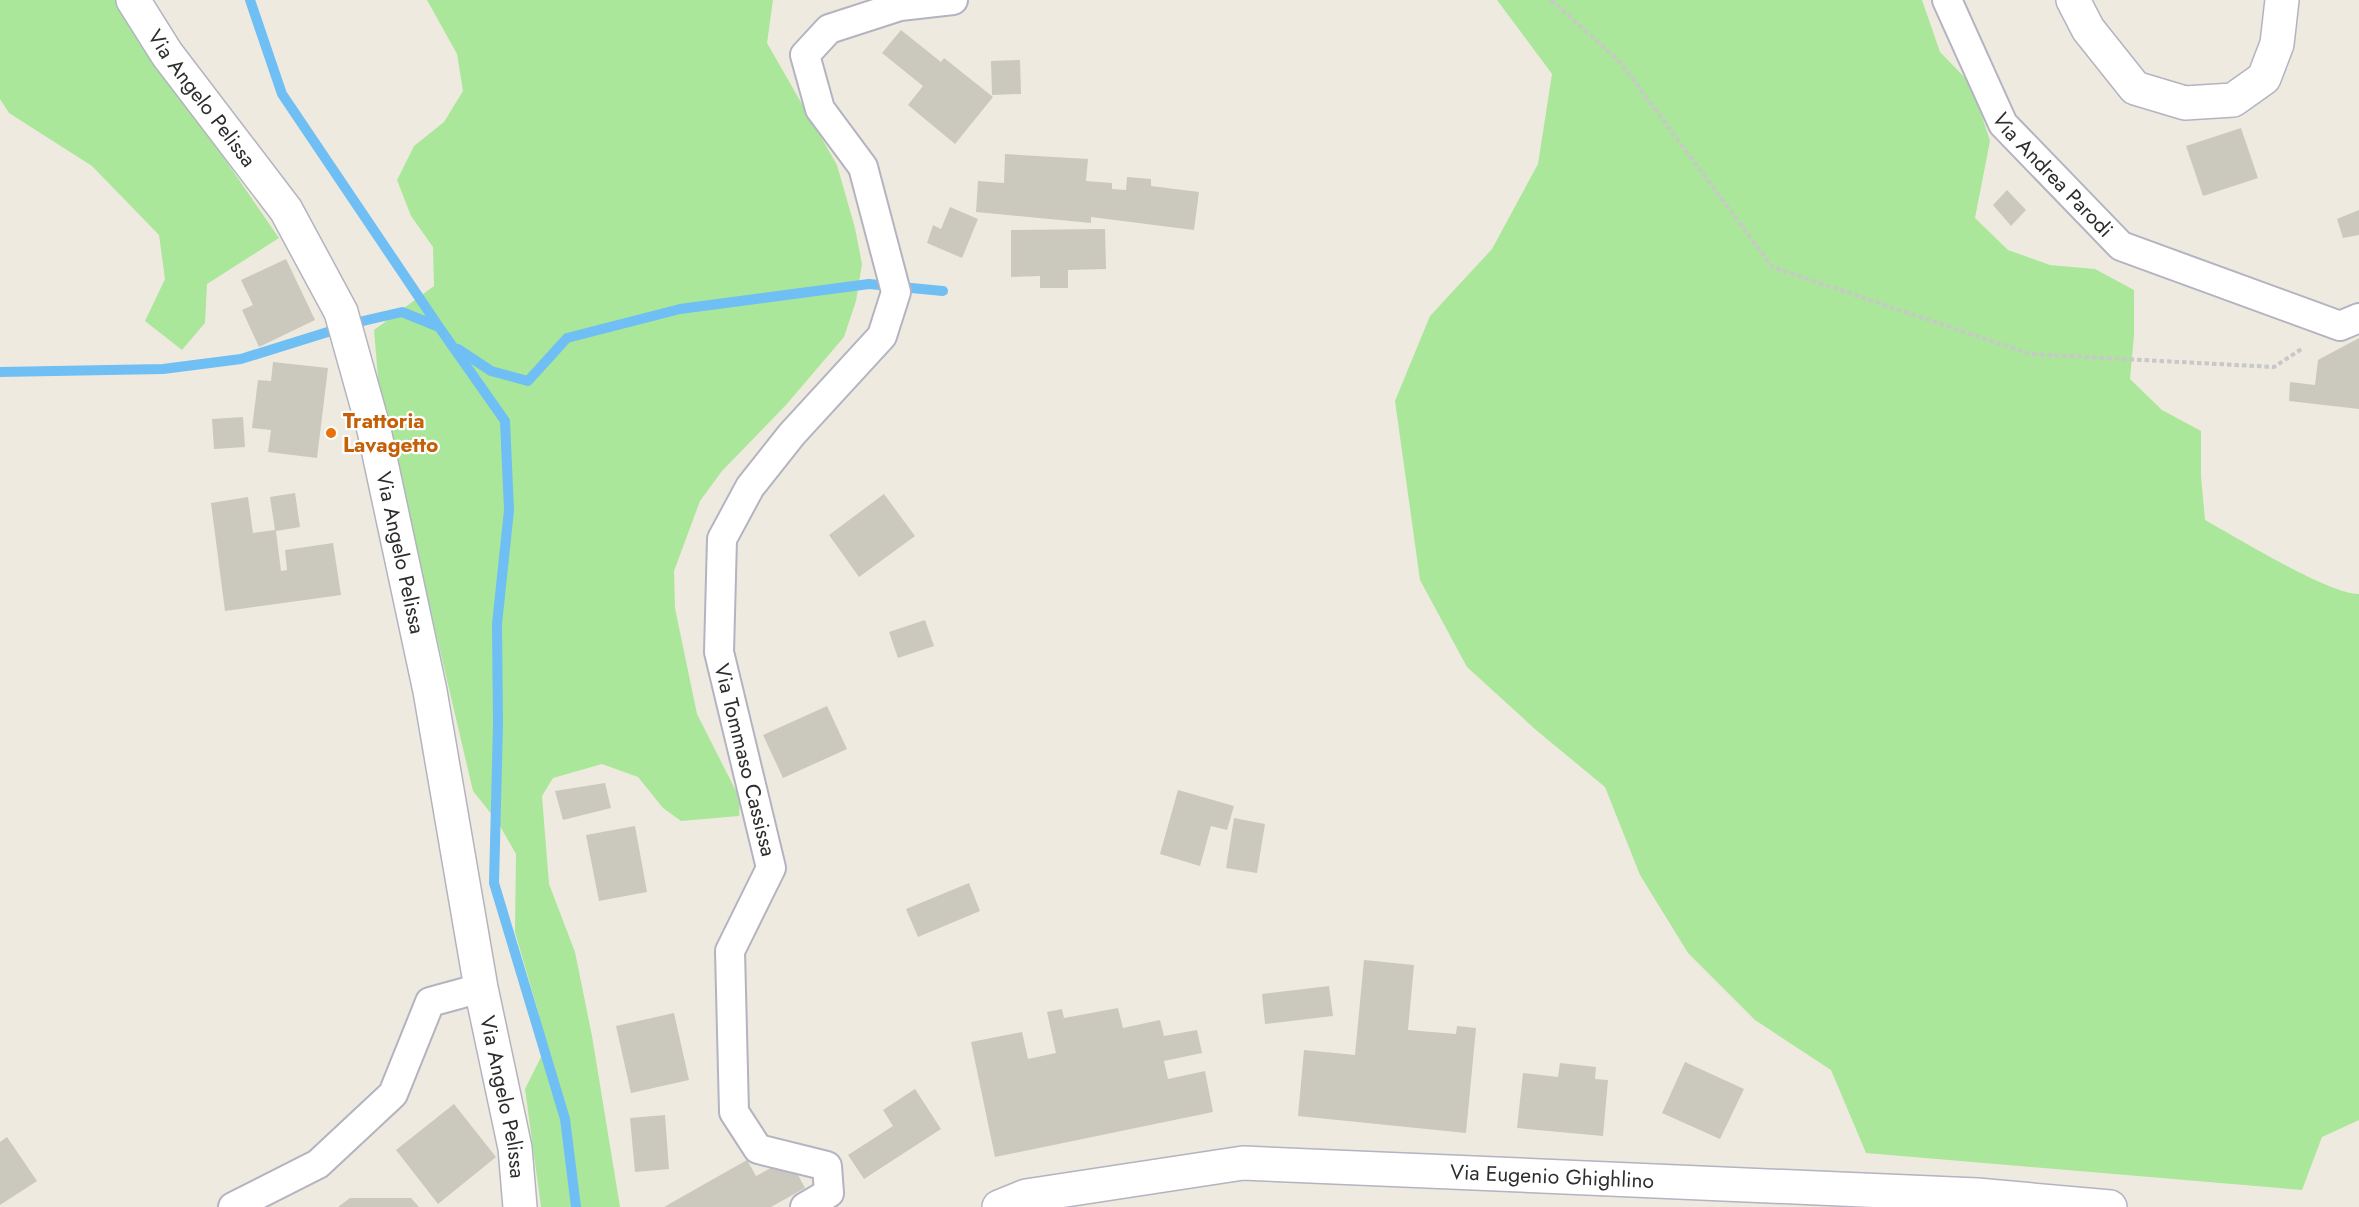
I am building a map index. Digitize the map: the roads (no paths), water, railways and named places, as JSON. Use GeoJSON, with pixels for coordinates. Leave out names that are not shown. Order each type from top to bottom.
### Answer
{"type":"FeatureCollection","features":[{"type":"Feature","properties":{"kind":"street","name":"Via Angelo Pelissa"},"geometry":{"type":"LineString","coordinates":[[133,0],[167,54],[286,210],[340,312],[374,430],[430,691],[481,988],[515,1148],[520,1207]]}},
{"type":"Feature","properties":{"kind":"street","name":"Via Tommaso Cassissa"},"geometry":{"type":"LineString","coordinates":[[805,1207],[829,1193],[827,1166],[758,1149],[734,1112],[730,951],[771,868],[719,652],[722,539],[750,487],[792,434],[882,336],[896,292],[863,167],[819,109],[805,55],[829,29],[900,6],[953,0]]}},
{"type":"Feature","properties":{"kind":"street","name":"Via Andrea Parodi"},"geometry":{"type":"LineString","coordinates":[[1947,0],[2003,124],[2121,246],[2349,322]]}},
{"type":"Feature","properties":{"kind":"street"},"geometry":{"type":"LineString","coordinates":[[2073,0],[2088,29],[2135,88],[2185,103],[2233,100],[2264,78],[2277,44],[2282,0]]}},
{"type":"Feature","properties":{"kind":"street","name":"Via Angelo Pelissa"},"geometry":{"type":"LineString","coordinates":[[234,1207],[318,1164],[393,1094],[429,1002],[481,988]]}},
{"type":"Feature","properties":{"kind":"street","name":"Via Eugenio Ghighlino"},"geometry":{"type":"LineString","coordinates":[[999,1207],[1026,1196],[1244,1163],[1977,1194],[2110,1207]]}},
{"type":"Feature","properties":{"kind":"waterway"},"geometry":{"type":"LineString","coordinates":[[250,0],[282,94],[505,421],[509,510],[497,624],[498,724],[494,883],[565,1119],[576,1207]]}},
{"type":"Feature","properties":{"kind":"waterway"},"geometry":{"type":"LineString","coordinates":[[458,349],[491,371],[528,381],[567,338],[680,309],[869,284],[943,291]]}},
{"type":"Feature","properties":{"kind":"waterway"},"geometry":{"type":"LineString","coordinates":[[0,372],[163,369],[241,359],[363,321],[402,312],[439,327]]}},
{"type":"Feature","properties":{"kind":"place","name":"Trattoria Lavagetto"},"geometry":{"type":"Point","coordinates":[331,433]}}]}
